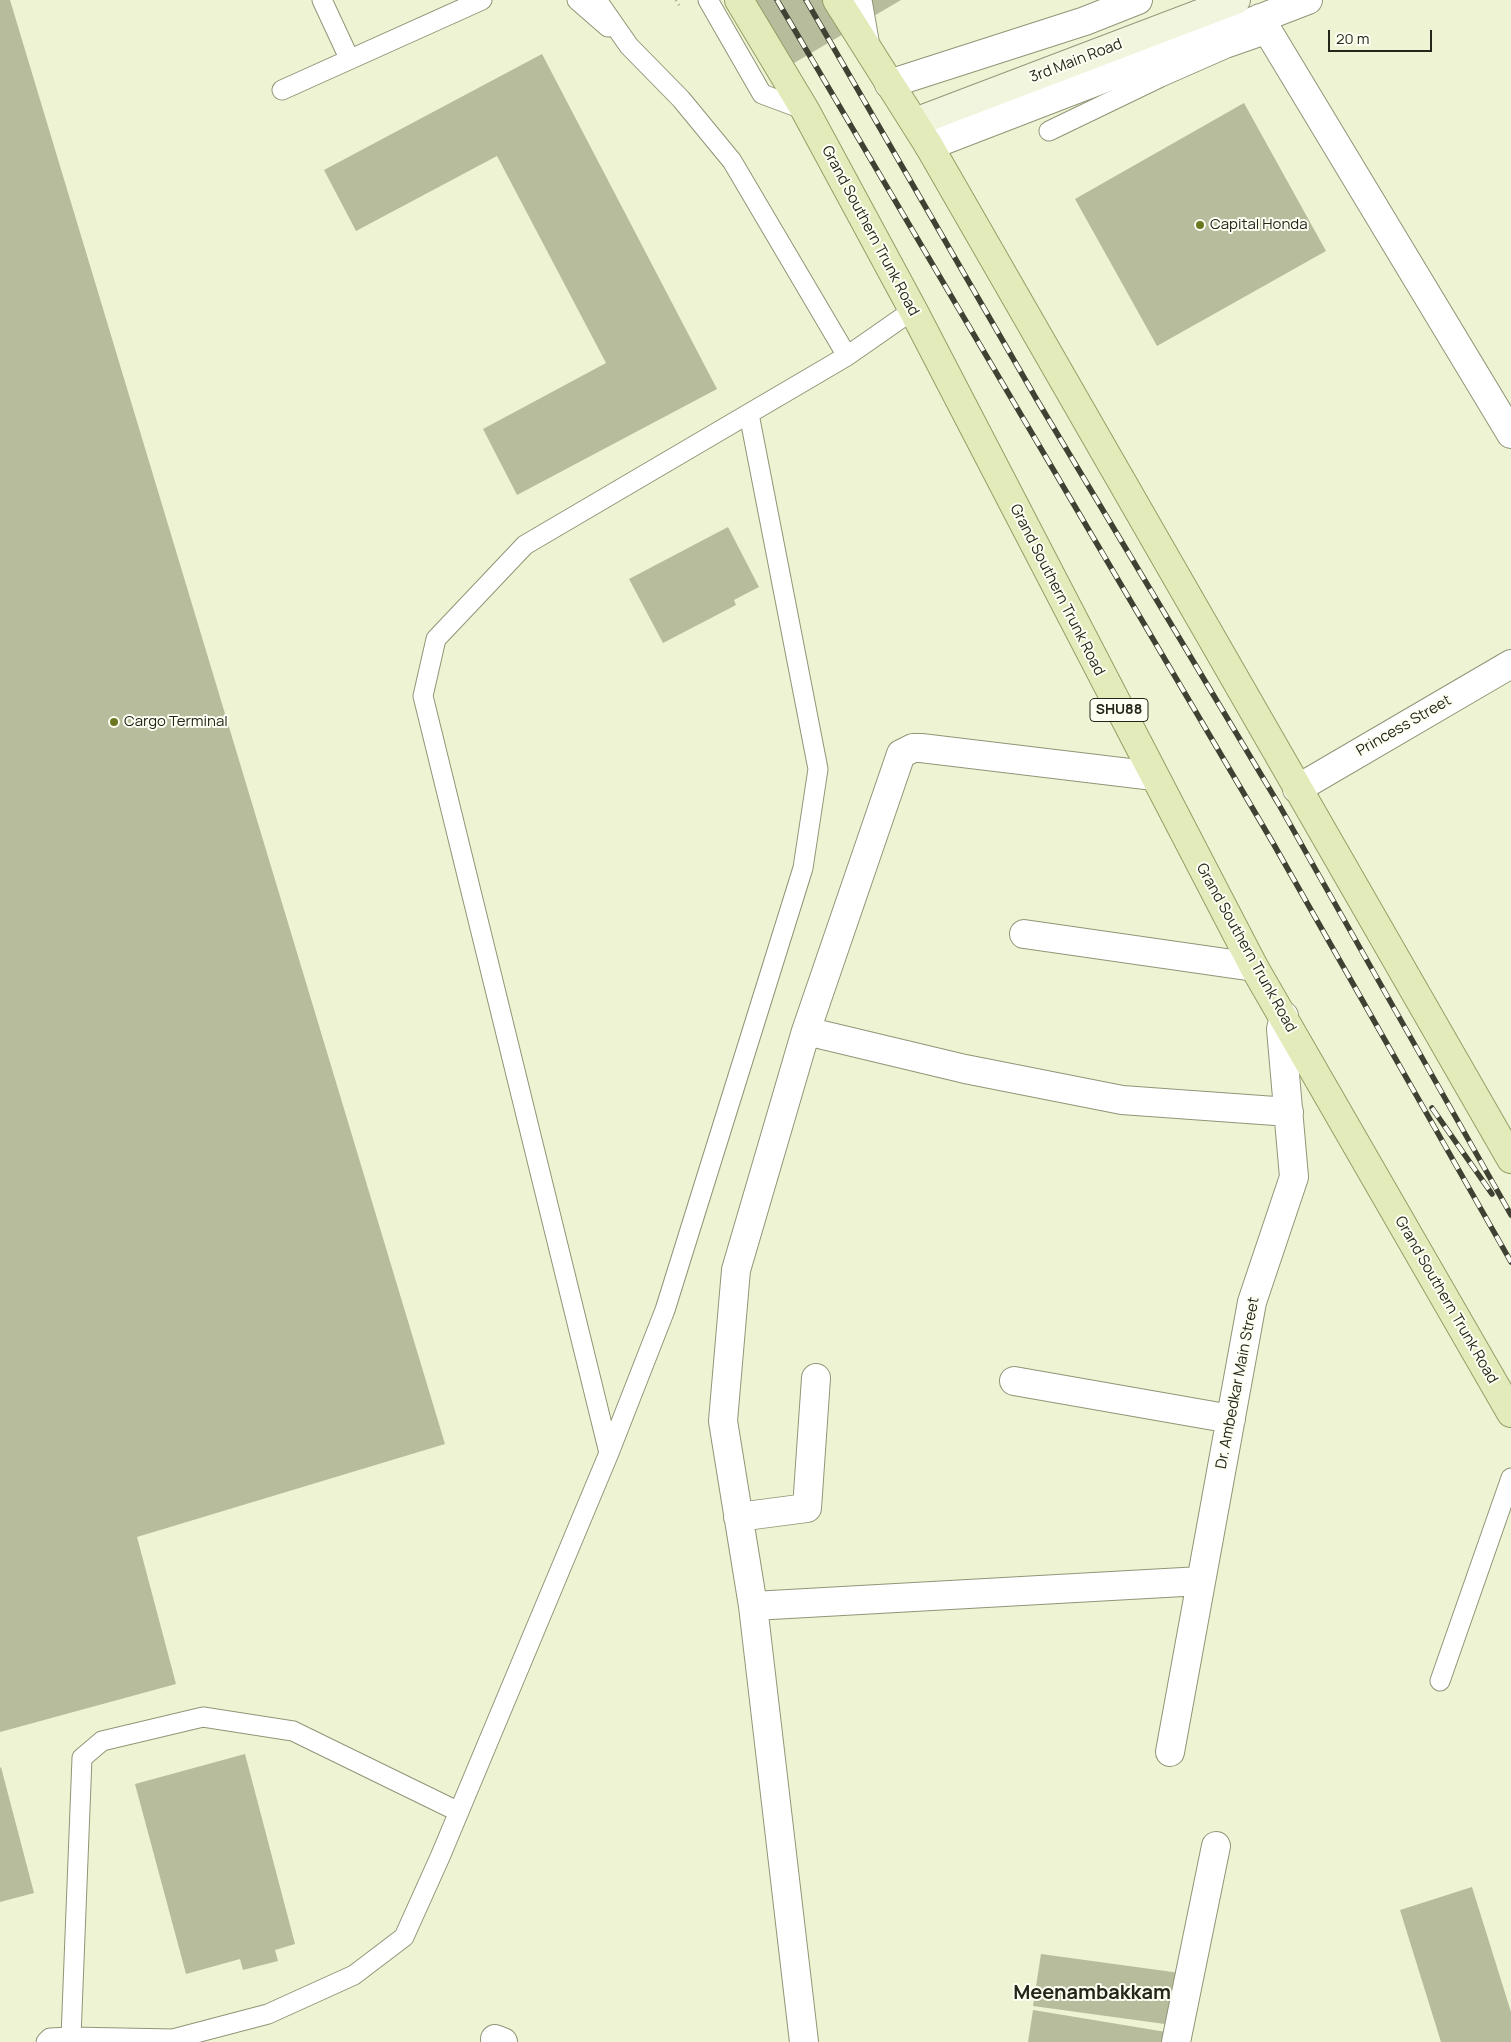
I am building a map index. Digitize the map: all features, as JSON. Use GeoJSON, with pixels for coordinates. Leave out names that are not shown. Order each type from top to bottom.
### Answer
{"type":"FeatureCollection","features":[{"type":"Feature","properties":{"kind":"main road","name":"Grand Southern Trunk Road"},"geometry":{"type":"LineString","coordinates":[[739,0],[805,110],[913,310],[1254,967],[1284,1016],[1511,1413]]}},
{"type":"Feature","properties":{"kind":"main road"},"geometry":{"type":"LineString","coordinates":[[837,0],[873,60],[929,146],[1511,1159]]}},
{"type":"Feature","properties":{"kind":"street"},"geometry":{"type":"LineString","coordinates":[[889,84],[1085,21],[1138,0]]}},
{"type":"Feature","properties":{"kind":"street","name":"3rd Main Road"},"geometry":{"type":"LineString","coordinates":[[915,122],[1236,0]]}},
{"type":"Feature","properties":{"kind":"street"},"geometry":{"type":"LineString","coordinates":[[929,146],[1265,26],[1308,0]]}},
{"type":"Feature","properties":{"kind":"street"},"geometry":{"type":"LineString","coordinates":[[1265,26],[1511,434]]}},
{"type":"Feature","properties":{"kind":"street","name":"Princess Street"},"geometry":{"type":"LineString","coordinates":[[1297,789],[1511,664]]}},
{"type":"Feature","properties":{"kind":"street"},"geometry":{"type":"LineString","coordinates":[[804,2042],[753,1606],[723,1421],[736,1270],[806,1030],[901,754],[913,748],[922,748],[1154,776]]}},
{"type":"Feature","properties":{"kind":"street"},"geometry":{"type":"LineString","coordinates":[[1024,934],[1254,967]]}},
{"type":"Feature","properties":{"kind":"street","name":"Dr. Ambedkar Main Street"},"geometry":{"type":"LineString","coordinates":[[1170,1752],[1252,1302],[1294,1177],[1282,1029],[1284,1016]]}},
{"type":"Feature","properties":{"kind":"street"},"geometry":{"type":"LineString","coordinates":[[806,1030],[965,1069],[1122,1100],[1289,1112]]}},
{"type":"Feature","properties":{"kind":"street"},"geometry":{"type":"LineString","coordinates":[[738,1517],[807,1508],[816,1378]]}},
{"type":"Feature","properties":{"kind":"street"},"geometry":{"type":"LineString","coordinates":[[1014,1381],[1231,1419]]}},
{"type":"Feature","properties":{"kind":"street"},"geometry":{"type":"LineString","coordinates":[[753,1606],[1201,1581]]}},
{"type":"Feature","properties":{"kind":"street"},"geometry":{"type":"LineString","coordinates":[[1176,2042],[1216,1846]]}},
{"type":"Feature","properties":{"kind":"lane"},"geometry":{"type":"LineString","coordinates":[[322,0],[349,58]]}},
{"type":"Feature","properties":{"kind":"lane"},"geometry":{"type":"LineString","coordinates":[[282,90],[349,58],[482,0]]}},
{"type":"Feature","properties":{"kind":"lane"},"geometry":{"type":"LineString","coordinates":[[577,0],[629,46],[681,99],[732,161],[847,356]]}},
{"type":"Feature","properties":{"kind":"lane"},"geometry":{"type":"LineString","coordinates":[[598,0],[629,46]]}},
{"type":"Feature","properties":{"kind":"lane"},"geometry":{"type":"LineString","coordinates":[[708,0],[762,94],[805,110]]}},
{"type":"Feature","properties":{"kind":"lane"},"geometry":{"type":"LineString","coordinates":[[862,0],[873,60]]}},
{"type":"Feature","properties":{"kind":"lane"},"geometry":{"type":"LineString","coordinates":[[1049,131],[1227,48],[1265,26]]}},
{"type":"Feature","properties":{"kind":"lane"},"geometry":{"type":"LineString","coordinates":[[609,1453],[424,696],[436,639],[525,545],[847,356],[913,310]]}},
{"type":"Feature","properties":{"kind":"lane"},"geometry":{"type":"LineString","coordinates":[[46,2042],[50,2038],[71,2037],[173,2039],[268,2014],[354,1975],[404,1936],[459,1812],[609,1453],[665,1310],[803,868],[818,769],[749,414]]}},
{"type":"Feature","properties":{"kind":"lane"},"geometry":{"type":"LineString","coordinates":[[1440,1681],[1511,1478]]}},
{"type":"Feature","properties":{"kind":"lane"},"geometry":{"type":"LineString","coordinates":[[71,2037],[82,1758],[102,1741],[203,1717],[293,1731],[459,1812]]}},
{"type":"Feature","properties":{"kind":"building","name":"Cargo Terminal"},"geometry":{"type":"Polygon","coordinates":[[[0,0],[10,0],[445,1444],[137,1537],[176,1684],[0,1732],[0,0]]]}},
{"type":"Feature","properties":{"kind":"building"},"geometry":{"type":"Polygon","coordinates":[[[751,0],[901,0],[789,66],[751,0]]]}},
{"type":"Feature","properties":{"kind":"building"},"geometry":{"type":"Polygon","coordinates":[[[542,54],[717,389],[517,495],[483,429],[606,363],[497,156],[356,231],[324,170],[542,54]]]}},
{"type":"Feature","properties":{"kind":"building","name":"Capital Honda"},"geometry":{"type":"Polygon","coordinates":[[[1244,103],[1326,251],[1157,346],[1075,199],[1244,103]]]}},
{"type":"Feature","properties":{"kind":"building"},"geometry":{"type":"Polygon","coordinates":[[[728,527],[759,587],[734,600],[736,605],[663,643],[629,579],[728,527]]]}},
{"type":"Feature","properties":{"kind":"building"},"geometry":{"type":"Polygon","coordinates":[[[245,1754],[295,1944],[275,1950],[278,1961],[243,1970],[240,1959],[186,1974],[135,1784],[245,1754]]]}},
{"type":"Feature","properties":{"kind":"building"},"geometry":{"type":"Polygon","coordinates":[[[0,1768],[34,1893],[0,1902],[0,1768]]]}},
{"type":"Feature","properties":{"kind":"building"},"geometry":{"type":"Polygon","coordinates":[[[1472,1887],[1511,2012],[1511,2042],[1441,2042],[1400,1910],[1472,1887]]]}},
{"type":"Feature","properties":{"kind":"building"},"geometry":{"type":"Polygon","coordinates":[[[1041,1954],[1180,1973],[1172,2025],[1033,2006],[1041,1954]]]}},
{"type":"Feature","properties":{"kind":"building"},"geometry":{"type":"Polygon","coordinates":[[[1033,2010],[1166,2032],[1164,2042],[1028,2042],[1033,2010]]]}},
{"type":"Feature","properties":{"kind":"railway"},"geometry":{"type":"LineString","coordinates":[[777,0],[1273,843],[1511,1262]]}},
{"type":"Feature","properties":{"kind":"railway"},"geometry":{"type":"LineString","coordinates":[[806,0],[1037,400],[1278,803],[1511,1215]]}},
{"type":"Feature","properties":{"kind":"railway"},"geometry":{"type":"LineString","coordinates":[[1432,1108],[1492,1194]]}},
{"type":"Feature","properties":{"kind":"place","name":"Capital Honda"},"geometry":{"type":"Point","coordinates":[1200,225]}},
{"type":"Feature","properties":{"kind":"place","name":"Cargo Terminal"},"geometry":{"type":"Point","coordinates":[114,722]}},
{"type":"Feature","properties":{"kind":"district","name":"Meenambakkam"},"geometry":{"type":"Point","coordinates":[1092,1993]}}]}
